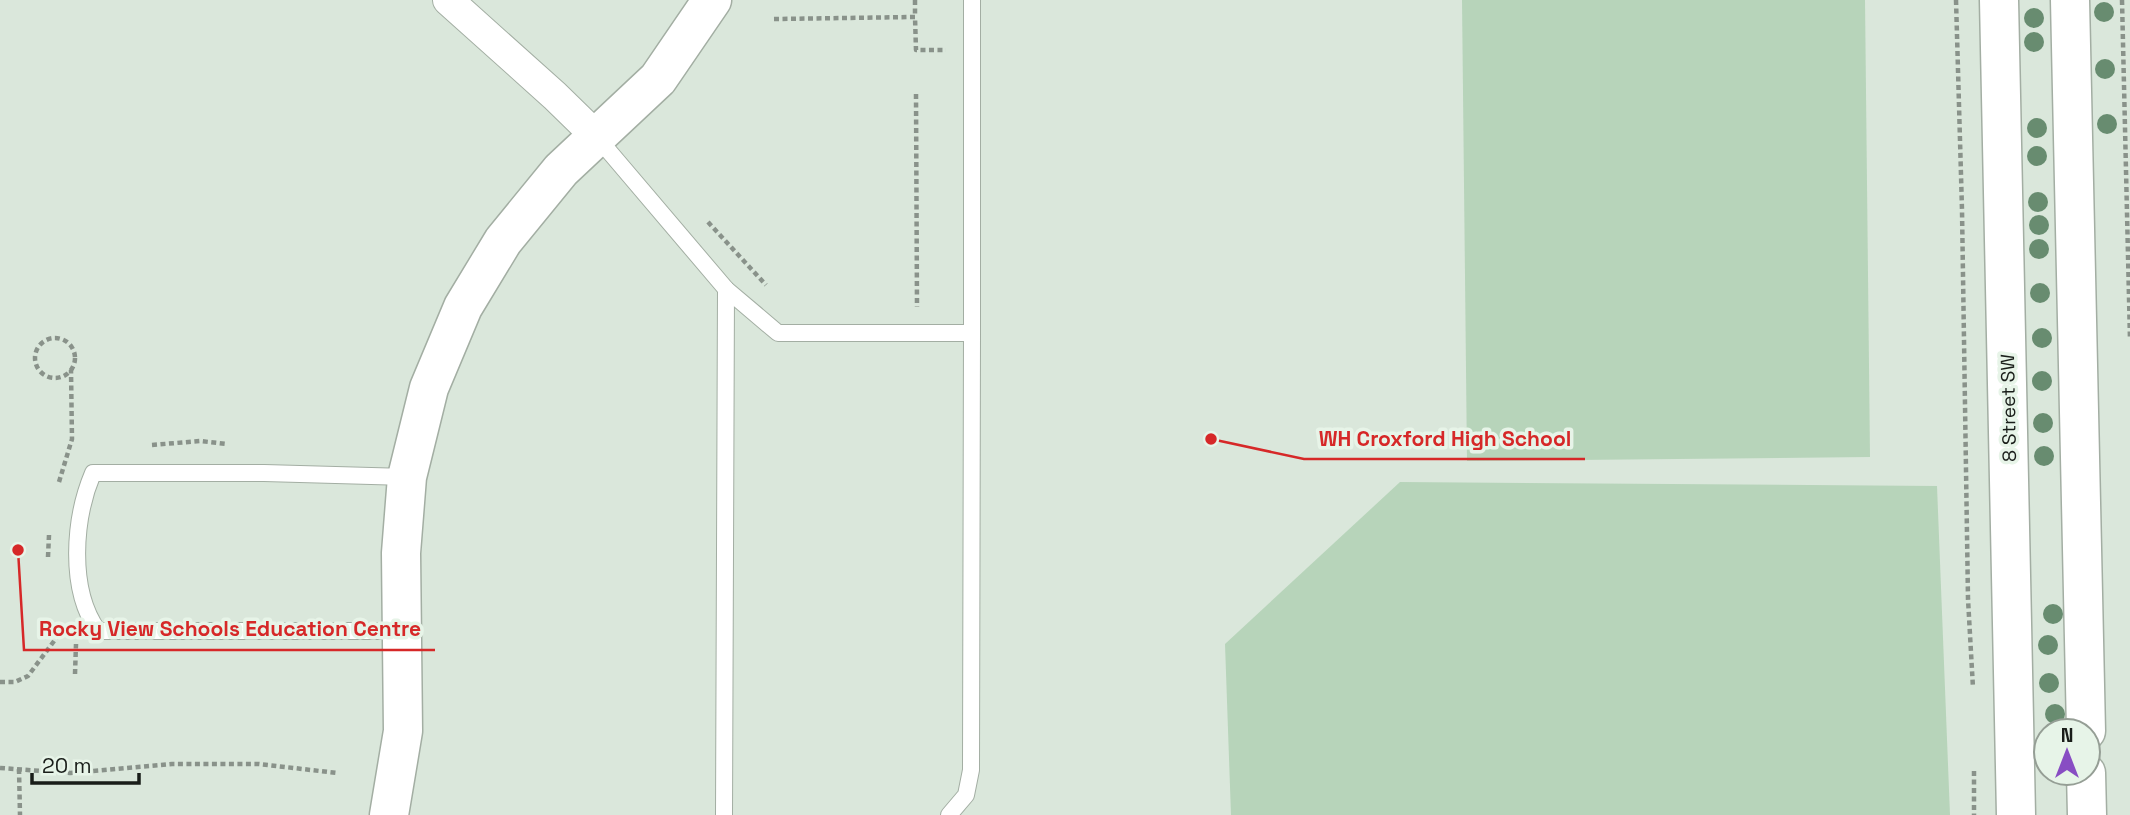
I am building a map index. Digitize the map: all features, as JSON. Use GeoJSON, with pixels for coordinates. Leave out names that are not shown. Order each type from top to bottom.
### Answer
{"type":"FeatureCollection","features":[{"type":"Feature","properties":{"kind":"main road"},"geometry":{"type":"LineString","coordinates":[[389,815],[403,731],[401,553],[407,477],[429,388],[463,307],[503,240],[561,170],[657,79],[712,0]]}},
{"type":"Feature","properties":{"kind":"main road","name":"8 Street SW"},"geometry":{"type":"LineString","coordinates":[[1999,0],[2017,815]]}},
{"type":"Feature","properties":{"kind":"main road"},"geometry":{"type":"LineString","coordinates":[[2070,0],[2085,717]]}},
{"type":"Feature","properties":{"kind":"main road"},"geometry":{"type":"LineString","coordinates":[[2086,787],[2087,815]]}},
{"type":"Feature","properties":{"kind":"street"},"geometry":{"type":"LineString","coordinates":[[448,0],[596,136]]}},
{"type":"Feature","properties":{"kind":"lane"},"geometry":{"type":"LineString","coordinates":[[949,815],[966,795],[971,770],[972,0]]}},
{"type":"Feature","properties":{"kind":"lane"},"geometry":{"type":"LineString","coordinates":[[596,136],[726,289],[778,333],[972,333]]}},
{"type":"Feature","properties":{"kind":"lane"},"geometry":{"type":"LineString","coordinates":[[724,815],[726,289]]}},
{"type":"Feature","properties":{"kind":"lane"},"geometry":{"type":"LineString","coordinates":[[403,631],[98,631],[89,618],[78,558],[81,514],[86,488],[93,473],[264,473],[407,477]]}},
{"type":"Feature","properties":{"kind":"path"},"geometry":{"type":"LineString","coordinates":[[915,0],[916,50],[949,50]]}},
{"type":"Feature","properties":{"kind":"path"},"geometry":{"type":"LineString","coordinates":[[1956,0],[1968,599],[1973,691]]}},
{"type":"Feature","properties":{"kind":"path"},"geometry":{"type":"LineString","coordinates":[[2122,0],[2130,340]]}},
{"type":"Feature","properties":{"kind":"path"},"geometry":{"type":"LineString","coordinates":[[774,19],[915,17]]}},
{"type":"Feature","properties":{"kind":"path"},"geometry":{"type":"LineString","coordinates":[[906,307],[917,307],[916,94]]}},
{"type":"Feature","properties":{"kind":"path"},"geometry":{"type":"LineString","coordinates":[[707,221],[770,289]]}},
{"type":"Feature","properties":{"kind":"path"},"geometry":{"type":"LineString","coordinates":[[54,338],[67,342],[75,354],[71,370],[56,379],[43,374],[35,363],[37,349],[54,338]]}},
{"type":"Feature","properties":{"kind":"path"},"geometry":{"type":"LineString","coordinates":[[0,682],[15,682],[28,676],[57,635],[85,603]]}},
{"type":"Feature","properties":{"kind":"path"},"geometry":{"type":"LineString","coordinates":[[1974,759],[1974,815]]}},
{"type":"Feature","properties":{"kind":"path"},"geometry":{"type":"LineString","coordinates":[[0,768],[70,773],[172,764],[259,764],[337,772]]}},
{"type":"Feature","properties":{"kind":"path"},"geometry":{"type":"LineString","coordinates":[[19,769],[20,815]]}},
{"type":"Feature","properties":{"kind":"green space"},"geometry":{"type":"Polygon","coordinates":[[[1462,0],[1865,0],[1870,457],[1467,461],[1462,0]]]}},
{"type":"Feature","properties":{"kind":"green space"},"geometry":{"type":"Polygon","coordinates":[[[1400,482],[1937,486],[1950,815],[1231,815],[1225,644],[1400,482]]]}},
{"type":"Feature","properties":{"kind":"place","name":"WH Croxford High School"},"geometry":{"type":"Point","coordinates":[1211,439]}},
{"type":"Feature","properties":{"kind":"place","name":"Rocky View Schools Education Centre"},"geometry":{"type":"Point","coordinates":[18,550]}}]}
